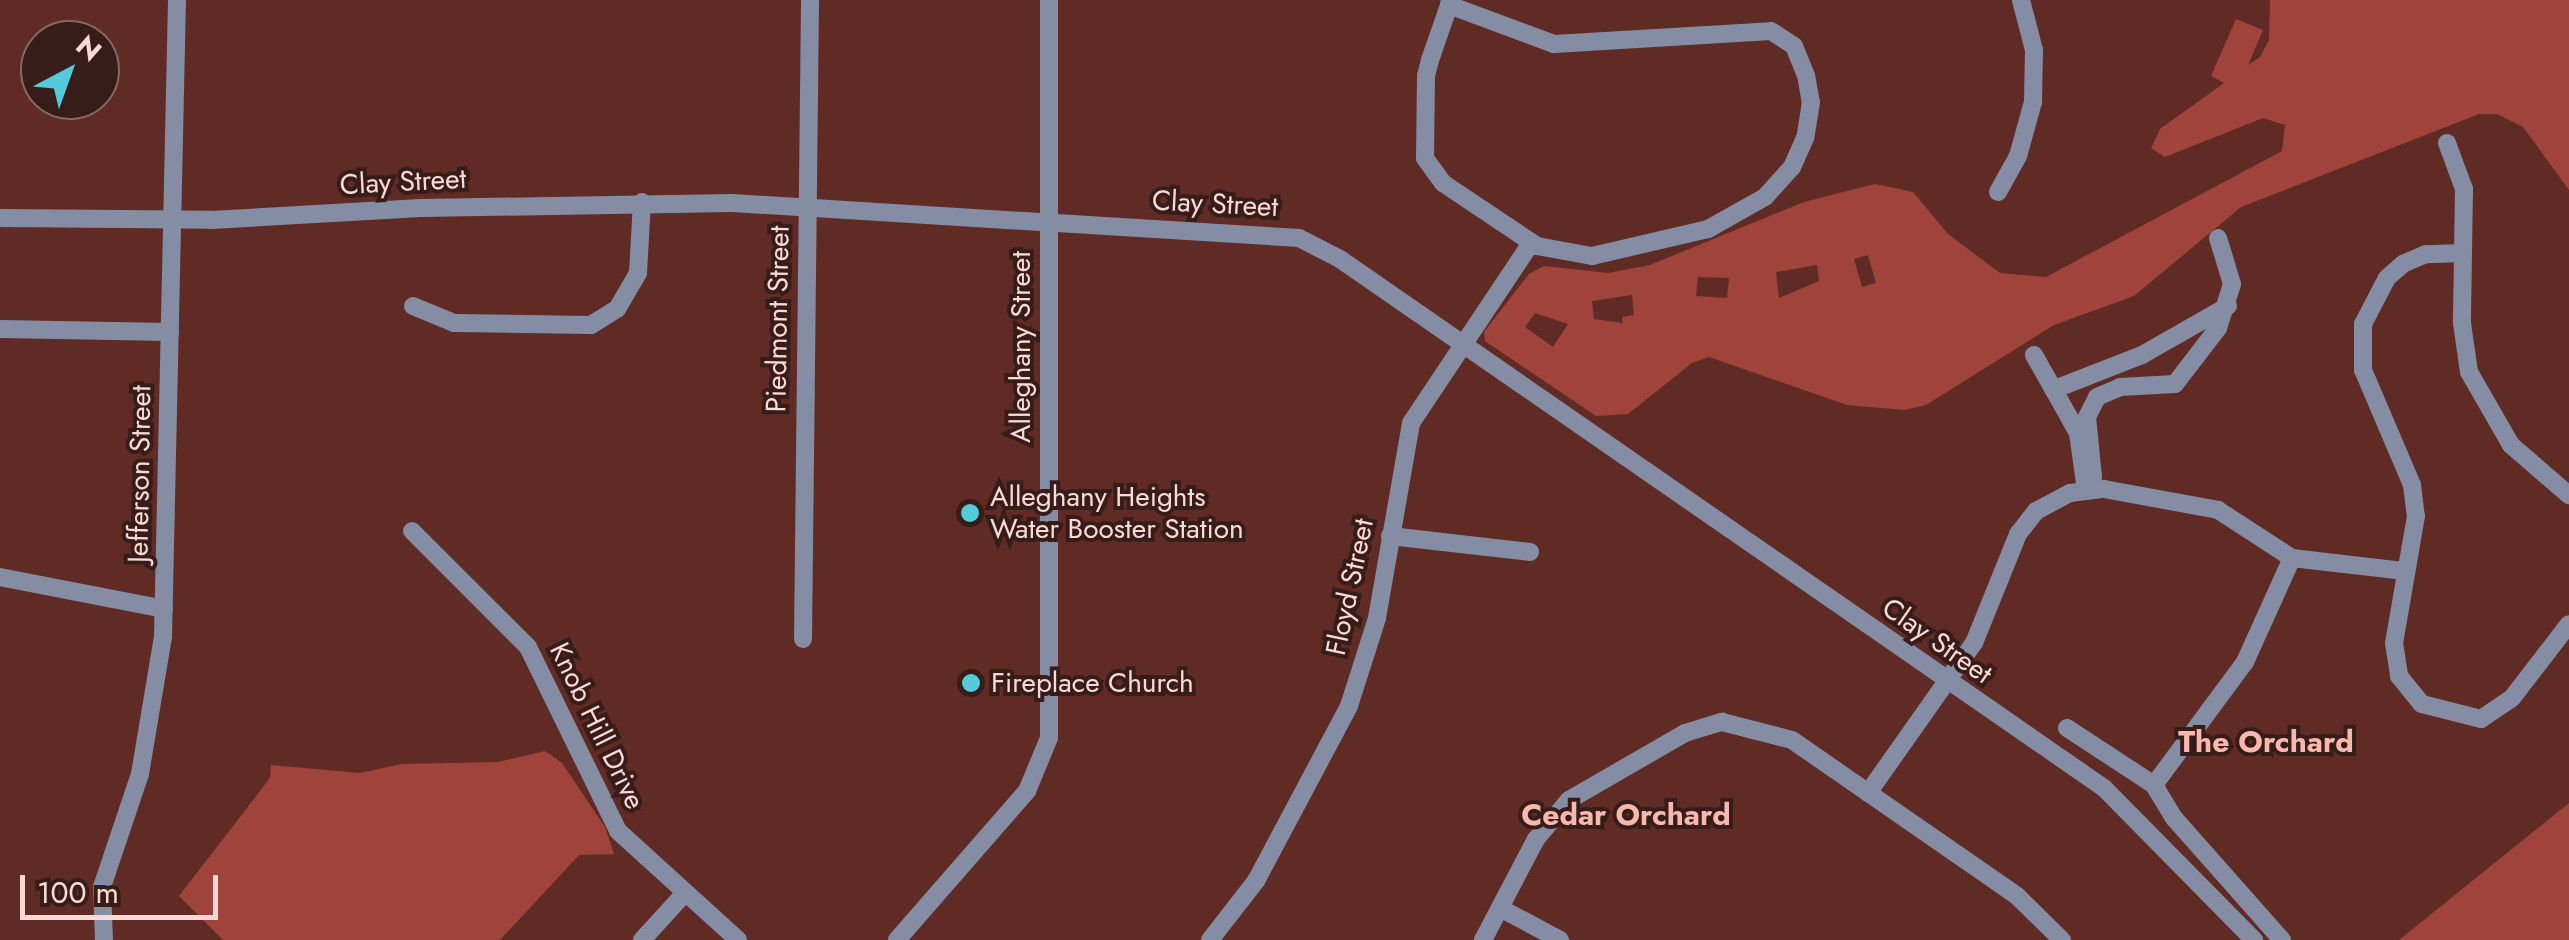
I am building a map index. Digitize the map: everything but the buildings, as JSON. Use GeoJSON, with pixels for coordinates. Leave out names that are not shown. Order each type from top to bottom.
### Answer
{"type":"FeatureCollection","features":[{"type":"Feature","properties":{"kind":"street","name":"Jefferson Street"},"geometry":{"type":"LineString","coordinates":[[104,940],[102,888],[151,726],[164,609],[176,0]]}},
{"type":"Feature","properties":{"kind":"street","name":"Piedmont Street"},"geometry":{"type":"LineString","coordinates":[[803,639],[810,0]]}},
{"type":"Feature","properties":{"kind":"street","name":"Alleghany Street"},"geometry":{"type":"LineString","coordinates":[[897,940],[1027,791],[1046,753],[1049,0]]}},
{"type":"Feature","properties":{"kind":"street"},"geometry":{"type":"LineString","coordinates":[[1998,192],[2018,156],[2033,102],[2034,50],[2021,0]]}},
{"type":"Feature","properties":{"kind":"street"},"geometry":{"type":"LineString","coordinates":[[1450,2],[1524,36],[1572,46],[1760,28],[1794,46],[1806,75],[1811,102],[1797,156],[1780,183],[1742,213],[1663,245],[1616,254],[1566,255],[1532,243],[1443,183],[1425,158],[1426,76],[1450,2]]}},
{"type":"Feature","properties":{"kind":"street"},"geometry":{"type":"LineString","coordinates":[[2448,144],[2464,189],[2464,345],[2480,402],[2511,445],[2569,495]]}},
{"type":"Feature","properties":{"kind":"street","name":"Clay Street"},"geometry":{"type":"LineString","coordinates":[[0,218],[170,221],[642,202],[1048,218],[1275,233],[1314,244],[2129,809],[2254,940]]}},
{"type":"Feature","properties":{"kind":"street"},"geometry":{"type":"LineString","coordinates":[[413,306],[454,322],[591,326],[618,310],[638,273],[642,202]]}},
{"type":"Feature","properties":{"kind":"street"},"geometry":{"type":"LineString","coordinates":[[2086,490],[2093,477],[2087,417],[2096,397],[2120,387],[2162,389],[2181,380],[2228,306],[2232,284],[2218,238]]}},
{"type":"Feature","properties":{"kind":"street","name":"Floyd Street"},"geometry":{"type":"LineString","coordinates":[[1210,940],[1256,880],[1349,706],[1377,618],[1411,424],[1532,243]]}},
{"type":"Feature","properties":{"kind":"street"},"geometry":{"type":"LineString","coordinates":[[2462,253],[2426,254],[2403,264],[2380,288],[2363,324],[2363,370],[2412,484],[2416,516],[2395,660],[2411,692],[2440,713],[2481,719],[2498,712],[2569,624]]}},
{"type":"Feature","properties":{"kind":"street"},"geometry":{"type":"LineString","coordinates":[[2055,389],[2142,355],[2228,306]]}},
{"type":"Feature","properties":{"kind":"street"},"geometry":{"type":"LineString","coordinates":[[0,329],[170,332]]}},
{"type":"Feature","properties":{"kind":"street"},"geometry":{"type":"LineString","coordinates":[[2034,355],[2078,433],[2086,490]]}},
{"type":"Feature","properties":{"kind":"street"},"geometry":{"type":"LineString","coordinates":[[1868,793],[1981,629],[2018,534],[2036,511],[2086,490],[2218,510],[2292,558],[2405,571]]}},
{"type":"Feature","properties":{"kind":"street","name":"Knob Hill Drive"},"geometry":{"type":"LineString","coordinates":[[412,531],[528,648],[558,697],[605,812],[684,894],[738,940]]}},
{"type":"Feature","properties":{"kind":"street"},"geometry":{"type":"LineString","coordinates":[[1390,536],[1530,552]]}},
{"type":"Feature","properties":{"kind":"street"},"geometry":{"type":"LineString","coordinates":[[2154,785],[2245,662],[2292,558]]}},
{"type":"Feature","properties":{"kind":"street"},"geometry":{"type":"LineString","coordinates":[[0,576],[164,609]]}},
{"type":"Feature","properties":{"kind":"street"},"geometry":{"type":"LineString","coordinates":[[1484,940],[1536,839],[1569,800],[1704,726],[1764,728],[1868,793],[2017,896],[2062,940]]}},
{"type":"Feature","properties":{"kind":"street"},"geometry":{"type":"LineString","coordinates":[[2067,728],[2154,785],[2174,818],[2282,940]]}},
{"type":"Feature","properties":{"kind":"street"},"geometry":{"type":"LineString","coordinates":[[642,940],[684,894]]}},
{"type":"Feature","properties":{"kind":"street"},"geometry":{"type":"LineString","coordinates":[[1500,908],[1560,940]]}},
{"type":"Feature","properties":{"kind":"shaded area"},"geometry":{"type":"Polygon","coordinates":[[[2270,0],[2569,0],[2569,190],[2523,127],[2497,114],[2479,114],[2241,207],[2134,296],[2054,325],[1926,405],[1904,410],[1847,405],[1709,357],[1692,363],[1628,414],[1596,416],[1485,341],[1484,332],[1529,274],[1544,266],[1608,273],[1650,265],[1804,202],[1875,184],[1913,192],[1948,234],[2000,273],[2046,277],[2282,151],[2285,125],[2263,118],[2165,157],[2151,148],[2160,129],[2224,83],[2211,76],[2236,19],[2263,30],[2248,65],[2260,57],[2269,40],[2270,0]],[[1868,255],[1854,259],[1862,287],[1876,283],[1868,255]],[[1817,265],[1776,272],[1779,298],[1819,281],[1817,265]],[[1698,277],[1696,296],[1727,298],[1729,278],[1698,277]],[[1632,295],[1592,301],[1594,319],[1623,323],[1622,317],[1634,315],[1632,295]],[[1535,313],[1525,327],[1553,347],[1568,324],[1535,313]]]}},
{"type":"Feature","properties":{"kind":"shaded area"},"geometry":{"type":"Polygon","coordinates":[[[545,751],[562,763],[605,827],[614,854],[579,855],[500,940],[223,940],[179,896],[270,778],[271,765],[360,773],[402,764],[498,762],[545,751]]]}},
{"type":"Feature","properties":{"kind":"shaded area"},"geometry":{"type":"Polygon","coordinates":[[[2569,803],[2569,940],[2399,940],[2569,803]]]}},
{"type":"Feature","properties":{"kind":"place","name":"Alleghany Heights Water Booster Station"},"geometry":{"type":"Point","coordinates":[970,513]}},
{"type":"Feature","properties":{"kind":"place","name":"Fireplace Church"},"geometry":{"type":"Point","coordinates":[971,683]}},
{"type":"Feature","properties":{"kind":"district","name":"The Orchard"},"geometry":{"type":"Point","coordinates":[2266,742]}},
{"type":"Feature","properties":{"kind":"district","name":"Cedar Orchard"},"geometry":{"type":"Point","coordinates":[1626,815]}}]}
